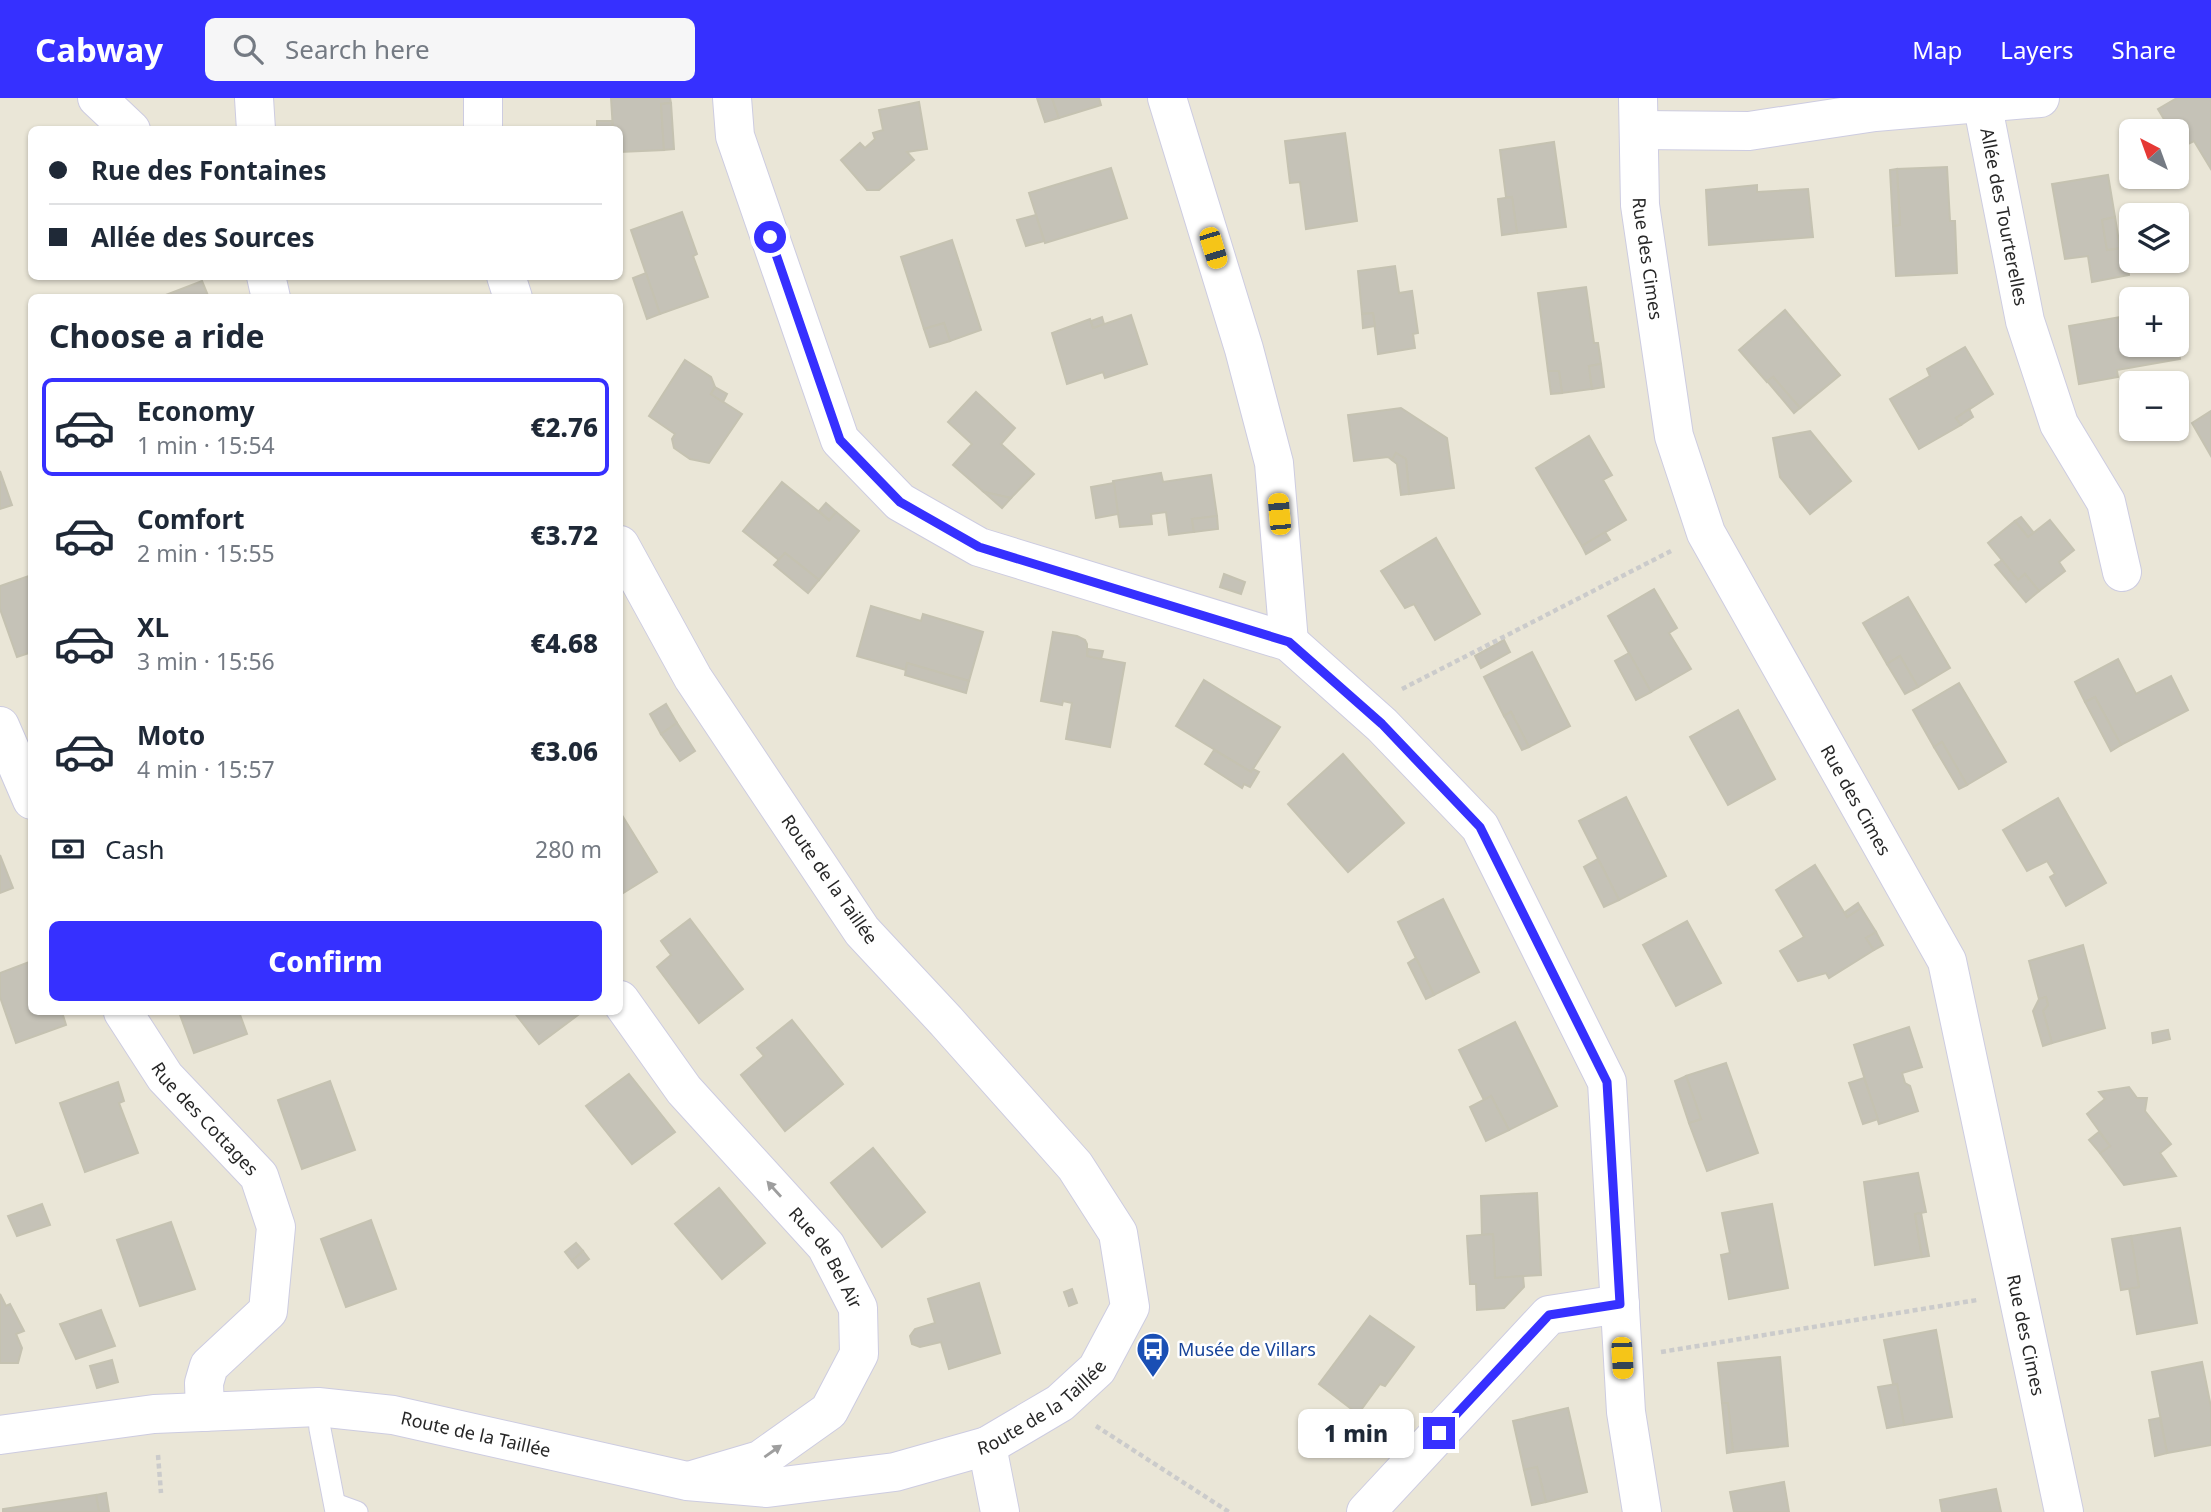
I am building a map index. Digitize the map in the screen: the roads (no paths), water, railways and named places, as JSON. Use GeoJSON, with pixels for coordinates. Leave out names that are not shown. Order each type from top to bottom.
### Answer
{"type":"FeatureCollection","features":[{"type":"Feature","properties":{"kind":"street"},"geometry":{"type":"LineString","coordinates":[[97,98],[127,126]]}},
{"type":"Feature","properties":{"kind":"street"},"geometry":{"type":"LineString","coordinates":[[254,98],[256,126]]}},
{"type":"Feature","properties":{"kind":"street"},"geometry":{"type":"LineString","coordinates":[[482,98],[483,126]]}},
{"type":"Feature","properties":{"kind":"street"},"geometry":{"type":"LineString","coordinates":[[732,98],[735,136],[840,440],[900,502],[979,547],[1289,642],[1382,724],[1480,827],[1607,1082],[1626,1412],[1642,1512]]}},
{"type":"Feature","properties":{"kind":"street"},"geometry":{"type":"LineString","coordinates":[[1167,98],[1244,349],[1275,463],[1289,642]]}},
{"type":"Feature","properties":{"kind":"street","name":"Allée des Tourterelles"},"geometry":{"type":"LineString","coordinates":[[2040,98],[1982,102],[2025,321],[2059,424],[2106,502],[2122,572]]}},
{"type":"Feature","properties":{"kind":"street"},"geometry":{"type":"LineString","coordinates":[[1639,114],[1749,131],[1875,112],[1982,102]]}},
{"type":"Feature","properties":{"kind":"street","name":"Rue des Cimes"},"geometry":{"type":"LineString","coordinates":[[1639,114],[1640,205],[1674,436],[1706,533],[1947,961],[2064,1512]]}},
{"type":"Feature","properties":{"kind":"street","name":"Route de la Taillée"},"geometry":{"type":"LineString","coordinates":[[0,1435],[142,1415],[318,1407],[393,1415],[687,1481],[767,1488],[895,1472],[987,1446],[1060,1403],[1097,1369],[1130,1307],[1118,1233],[1075,1166],[862,931],[693,678],[623,550]]}},
{"type":"Feature","properties":{"kind":"street"},"geometry":{"type":"LineString","coordinates":[[0,726],[28,791]]}},
{"type":"Feature","properties":{"kind":"street","name":"Rue de Bel Air"},"geometry":{"type":"LineString","coordinates":[[623,1004],[684,1090],[826,1246],[858,1308],[859,1354],[830,1411],[760,1460],[687,1481]]}},
{"type":"Feature","properties":{"kind":"street","name":"Rue des Cottages"},"geometry":{"type":"LineString","coordinates":[[125,1015],[165,1077],[259,1176],[276,1227],[268,1311],[209,1366],[204,1383],[205,1412]]}},
{"type":"Feature","properties":{"kind":"street"},"geometry":{"type":"LineString","coordinates":[[1366,1512],[1549,1315],[1620,1304]]}},
{"type":"Feature","properties":{"kind":"street"},"geometry":{"type":"LineString","coordinates":[[987,1446],[1000,1512]]}},
{"type":"Feature","properties":{"kind":"lane"},"geometry":{"type":"LineString","coordinates":[[318,1407],[336,1508],[357,1512]]}},
{"type":"Feature","properties":{"kind":"place","name":"Musée de Villars"},"geometry":{"type":"Point","coordinates":[1153,1379]}}]}
